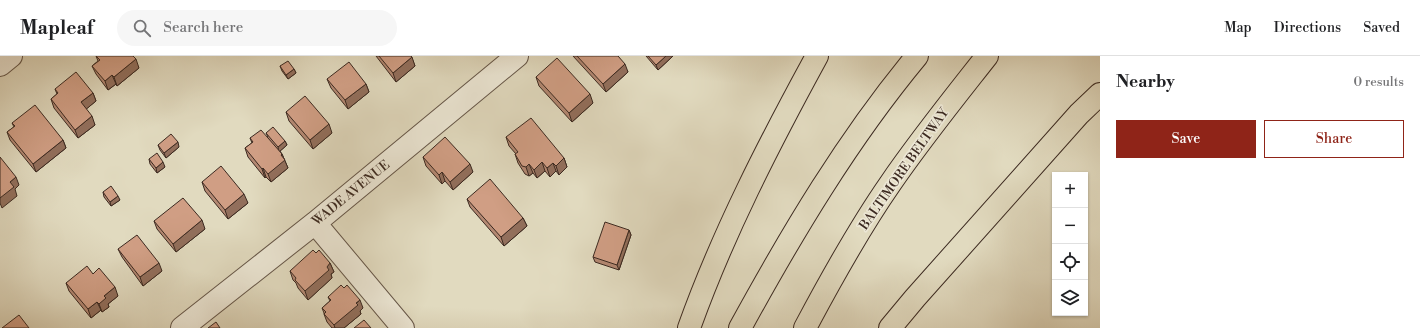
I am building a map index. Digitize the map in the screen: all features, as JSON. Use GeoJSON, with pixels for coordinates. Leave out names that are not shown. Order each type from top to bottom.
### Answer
{"type":"FeatureCollection","features":[{"type":"Feature","properties":{"kind":"highway"},"geometry":{"type":"LineString","coordinates":[[689,328],[730,226],[784,117],[817,56]]}},
{"type":"Feature","properties":{"kind":"highway"},"geometry":{"type":"LineString","coordinates":[[740,328],[781,252],[844,153],[917,56]]}},
{"type":"Feature","properties":{"kind":"highway","name":"BALTIMORE BELTWAY"},"geometry":{"type":"LineString","coordinates":[[804,328],[831,279],[890,185],[954,97],[987,56]]}},
{"type":"Feature","properties":{"kind":"highway"},"geometry":{"type":"LineString","coordinates":[[890,328],[1069,125],[1100,94]]}},
{"type":"Feature","properties":{"kind":"street"},"geometry":{"type":"LineString","coordinates":[[0,65],[11,56]]}},
{"type":"Feature","properties":{"kind":"street","name":"WADE AVENUE"},"geometry":{"type":"LineString","coordinates":[[182,328],[315,223],[517,56]]}},
{"type":"Feature","properties":{"kind":"street"},"geometry":{"type":"LineString","coordinates":[[315,223],[403,328]]}},
{"type":"Feature","properties":{"kind":"building"},"geometry":{"type":"Polygon","coordinates":[[[96,56],[133,56],[136,59],[114,77],[112,75],[105,81],[92,66],[100,60],[96,56]]]}},
{"type":"Feature","properties":{"kind":"building"},"geometry":{"type":"Polygon","coordinates":[[[379,56],[411,56],[412,57],[393,73],[379,56]]]}},
{"type":"Feature","properties":{"kind":"building"},"geometry":{"type":"Polygon","coordinates":[[[577,56],[618,56],[625,64],[603,84],[577,56]]]}},
{"type":"Feature","properties":{"kind":"building"},"geometry":{"type":"Polygon","coordinates":[[[648,56],[666,56],[656,65],[648,56]]]}},
{"type":"Feature","properties":{"kind":"building"},"geometry":{"type":"Polygon","coordinates":[[[557,58],[590,94],[569,113],[536,77],[557,58]]]}},
{"type":"Feature","properties":{"kind":"building"},"geometry":{"type":"Polygon","coordinates":[[[288,61],[294,69],[286,75],[280,66],[288,61]]]}},
{"type":"Feature","properties":{"kind":"building"},"geometry":{"type":"Polygon","coordinates":[[[349,62],[366,84],[345,100],[327,79],[349,62]]]}},
{"type":"Feature","properties":{"kind":"building"},"geometry":{"type":"Polygon","coordinates":[[[76,72],[93,93],[81,102],[92,116],[75,130],[51,99],[58,93],[55,89],[76,72]]]}},
{"type":"Feature","properties":{"kind":"building"},"geometry":{"type":"Polygon","coordinates":[[[305,96],[329,124],[310,140],[286,112],[305,96]]]}},
{"type":"Feature","properties":{"kind":"building"},"geometry":{"type":"Polygon","coordinates":[[[35,105],[63,140],[33,164],[7,132],[15,126],[12,123],[35,105]]]}},
{"type":"Feature","properties":{"kind":"building"},"geometry":{"type":"Polygon","coordinates":[[[531,118],[564,158],[556,166],[553,163],[547,168],[542,162],[534,170],[529,164],[526,167],[522,166],[515,154],[518,152],[506,137],[531,118]]]}},
{"type":"Feature","properties":{"kind":"building"},"geometry":{"type":"Polygon","coordinates":[[[273,127],[285,141],[278,147],[266,133],[273,127]]]}},
{"type":"Feature","properties":{"kind":"building"},"geometry":{"type":"Polygon","coordinates":[[[261,130],[282,154],[281,155],[285,160],[268,174],[245,148],[253,142],[250,138],[261,130]]]}},
{"type":"Feature","properties":{"kind":"building"},"geometry":{"type":"Polygon","coordinates":[[[171,134],[178,142],[164,153],[158,145],[171,134]]]}},
{"type":"Feature","properties":{"kind":"building"},"geometry":{"type":"Polygon","coordinates":[[[445,137],[470,164],[450,182],[442,172],[439,175],[423,157],[445,137]]]}},
{"type":"Feature","properties":{"kind":"building"},"geometry":{"type":"Polygon","coordinates":[[[157,153],[163,162],[156,168],[149,159],[157,153]]]}},
{"type":"Feature","properties":{"kind":"building"},"geometry":{"type":"Polygon","coordinates":[[[0,157],[16,177],[10,182],[14,187],[0,198],[0,157]]]}},
{"type":"Feature","properties":{"kind":"building"},"geometry":{"type":"Polygon","coordinates":[[[221,166],[244,194],[225,210],[202,182],[221,166]]]}},
{"type":"Feature","properties":{"kind":"building"},"geometry":{"type":"Polygon","coordinates":[[[490,179],[523,218],[501,237],[467,199],[490,179]]]}},
{"type":"Feature","properties":{"kind":"building"},"geometry":{"type":"Polygon","coordinates":[[[111,186],[118,196],[110,202],[103,192],[111,186]]]}},
{"type":"Feature","properties":{"kind":"building"},"geometry":{"type":"Polygon","coordinates":[[[183,198],[202,220],[173,244],[154,221],[183,198]]]}},
{"type":"Feature","properties":{"kind":"building"},"geometry":{"type":"Polygon","coordinates":[[[605,222],[629,230],[617,265],[593,257],[605,222]]]}},
{"type":"Feature","properties":{"kind":"building"},"geometry":{"type":"Polygon","coordinates":[[[137,235],[159,263],[140,277],[118,249],[137,235]]]}},
{"type":"Feature","properties":{"kind":"building"},"geometry":{"type":"Polygon","coordinates":[[[313,250],[316,253],[319,250],[330,263],[327,267],[329,270],[305,291],[295,280],[296,278],[290,271],[313,250]]]}},
{"type":"Feature","properties":{"kind":"building"},"geometry":{"type":"Polygon","coordinates":[[[87,266],[93,274],[99,268],[115,287],[104,296],[106,298],[99,304],[97,302],[88,309],[66,283],[87,266]]]}},
{"type":"Feature","properties":{"kind":"building"},"geometry":{"type":"Polygon","coordinates":[[[341,285],[344,288],[347,285],[360,300],[356,303],[358,305],[334,325],[324,314],[326,312],[322,308],[331,300],[328,297],[341,285]]]}},
{"type":"Feature","properties":{"kind":"building"},"geometry":{"type":"Polygon","coordinates":[[[19,315],[29,328],[2,328],[19,315]]]}},
{"type":"Feature","properties":{"kind":"building"},"geometry":{"type":"Polygon","coordinates":[[[364,320],[371,328],[354,328],[364,320]]]}},
{"type":"Feature","properties":{"kind":"building"},"geometry":{"type":"Polygon","coordinates":[[[216,322],[220,328],[208,328],[216,322]]]}}]}
